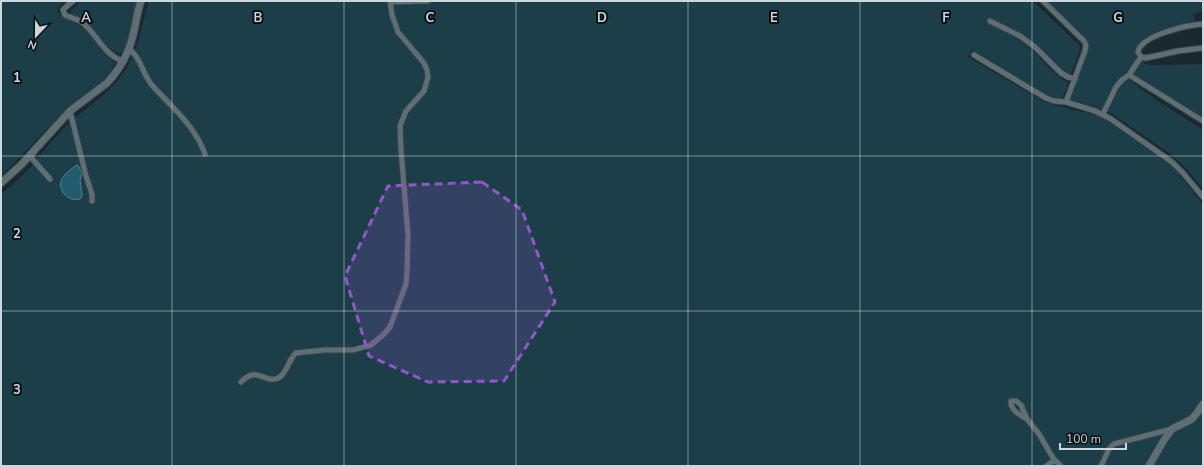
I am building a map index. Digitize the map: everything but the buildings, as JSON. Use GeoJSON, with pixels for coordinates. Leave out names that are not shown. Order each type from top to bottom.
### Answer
{"type":"FeatureCollection","features":[{"type":"Feature","properties":{"kind":"street"},"geometry":{"type":"LineString","coordinates":[[73,1],[64,8],[63,10],[65,15],[82,23],[106,50],[114,57],[122,61]]}},
{"type":"Feature","properties":{"kind":"street"},"geometry":{"type":"LineString","coordinates":[[1,183],[21,165],[70,111],[107,83],[117,70],[133,37],[141,1]]}},
{"type":"Feature","properties":{"kind":"street"},"geometry":{"type":"LineString","coordinates":[[241,382],[252,375],[275,380],[280,378],[293,356],[296,354],[325,350],[353,350],[366,347],[375,342],[390,327],[406,284],[408,246],[400,126],[406,111],[424,91],[428,77],[424,63],[398,32],[392,15],[390,2],[428,1]]}},
{"type":"Feature","properties":{"kind":"street"},"geometry":{"type":"LineString","coordinates":[[1043,1],[1084,41],[1086,45],[1086,50],[1066,102]]}},
{"type":"Feature","properties":{"kind":"street"},"geometry":{"type":"LineString","coordinates":[[990,21],[1020,36],[1061,73],[1075,79]]}},
{"type":"Feature","properties":{"kind":"street"},"geometry":{"type":"LineString","coordinates":[[1142,57],[1139,53],[1139,48],[1147,41],[1175,29],[1203,24]]}},
{"type":"Feature","properties":{"kind":"street"},"geometry":{"type":"LineString","coordinates":[[129,48],[151,83],[179,112],[197,136],[205,154]]}},
{"type":"Feature","properties":{"kind":"street"},"geometry":{"type":"LineString","coordinates":[[1142,57],[1203,48]]}},
{"type":"Feature","properties":{"kind":"street"},"geometry":{"type":"LineString","coordinates":[[974,55],[1042,96],[1054,101],[1066,102],[1103,114],[1172,162],[1203,197]]}},
{"type":"Feature","properties":{"kind":"street"},"geometry":{"type":"LineString","coordinates":[[1103,114],[1116,87],[1129,75],[1142,57]]}},
{"type":"Feature","properties":{"kind":"street"},"geometry":{"type":"LineString","coordinates":[[1129,75],[1203,121]]}},
{"type":"Feature","properties":{"kind":"street"},"geometry":{"type":"LineString","coordinates":[[70,111],[92,194],[92,202]]}},
{"type":"Feature","properties":{"kind":"street"},"geometry":{"type":"LineString","coordinates":[[29,155],[50,178]]}},
{"type":"Feature","properties":{"kind":"street"},"geometry":{"type":"LineString","coordinates":[[1101,466],[1111,446],[1130,439],[1172,429],[1192,419],[1203,404]]}},
{"type":"Feature","properties":{"kind":"street"},"geometry":{"type":"LineString","coordinates":[[1027,419],[1039,434],[1055,460],[1061,466]]}},
{"type":"Feature","properties":{"kind":"street"},"geometry":{"type":"LineString","coordinates":[[1149,466],[1172,429]]}},
{"type":"Feature","properties":{"kind":"street"},"geometry":{"type":"LineString","coordinates":[[1046,466],[1055,460]]}},
{"type":"Feature","properties":{"kind":"highlighted area"},"geometry":{"type":"Polygon","coordinates":[[[482,182],[522,210],[555,302],[504,381],[428,382],[369,356],[345,276],[388,186],[482,182]]]}},
{"type":"Feature","properties":{"kind":"shaded area"},"geometry":{"type":"Polygon","coordinates":[[[1,1],[65,1],[58,8],[59,13],[63,17],[81,26],[115,63],[112,70],[100,83],[62,114],[1,176],[1,1]]]}},
{"type":"Feature","properties":{"kind":"shaded area"},"geometry":{"type":"Polygon","coordinates":[[[81,1],[136,1],[128,39],[123,51],[119,54],[108,47],[86,22],[71,14],[71,10],[81,1]]]}},
{"type":"Feature","properties":{"kind":"shaded area"},"geometry":{"type":"Polygon","coordinates":[[[149,1],[1033,1],[1080,46],[1079,53],[1070,76],[1053,64],[1022,34],[1009,26],[990,18],[988,23],[1026,45],[1052,71],[1068,82],[1062,99],[1050,96],[972,50],[968,57],[1043,101],[1100,117],[1116,126],[1173,167],[1202,203],[1203,400],[1191,416],[1170,428],[1110,444],[1098,466],[1064,466],[1054,456],[1015,399],[1010,399],[1008,401],[1011,408],[1027,422],[1053,461],[1058,466],[1,466],[1,194],[24,174],[66,126],[107,92],[121,76],[135,51],[149,1]]]}},
{"type":"Feature","properties":{"kind":"shaded area"},"geometry":{"type":"Polygon","coordinates":[[[1047,1],[1203,1],[1203,11],[1193,14],[1195,21],[1162,31],[1139,43],[1135,50],[1136,60],[1116,84],[1103,110],[1069,100],[1087,48],[1073,28],[1047,1]]]}},
{"type":"Feature","properties":{"kind":"shaded area"},"geometry":{"type":"Polygon","coordinates":[[[1144,59],[1144,64],[1152,65],[1203,64],[1203,123],[1132,75],[1133,71],[1144,59]]]}},
{"type":"Feature","properties":{"kind":"shaded area"},"geometry":{"type":"Polygon","coordinates":[[[1129,80],[1203,130],[1203,189],[1185,167],[1169,153],[1108,111],[1119,89],[1126,81],[1129,80]]]}},
{"type":"Feature","properties":{"kind":"shaded area"},"geometry":{"type":"Polygon","coordinates":[[[77,165],[82,174],[80,180],[82,195],[81,198],[73,199],[69,198],[63,193],[61,189],[61,181],[65,174],[77,165]]]}},
{"type":"Feature","properties":{"kind":"shaded area"},"geometry":{"type":"Polygon","coordinates":[[[1203,409],[1203,466],[1152,466],[1172,434],[1203,409]]]}},
{"type":"Feature","properties":{"kind":"shaded area"},"geometry":{"type":"Polygon","coordinates":[[[1167,433],[1147,466],[1103,466],[1109,451],[1114,446],[1167,433]]]}}]}
